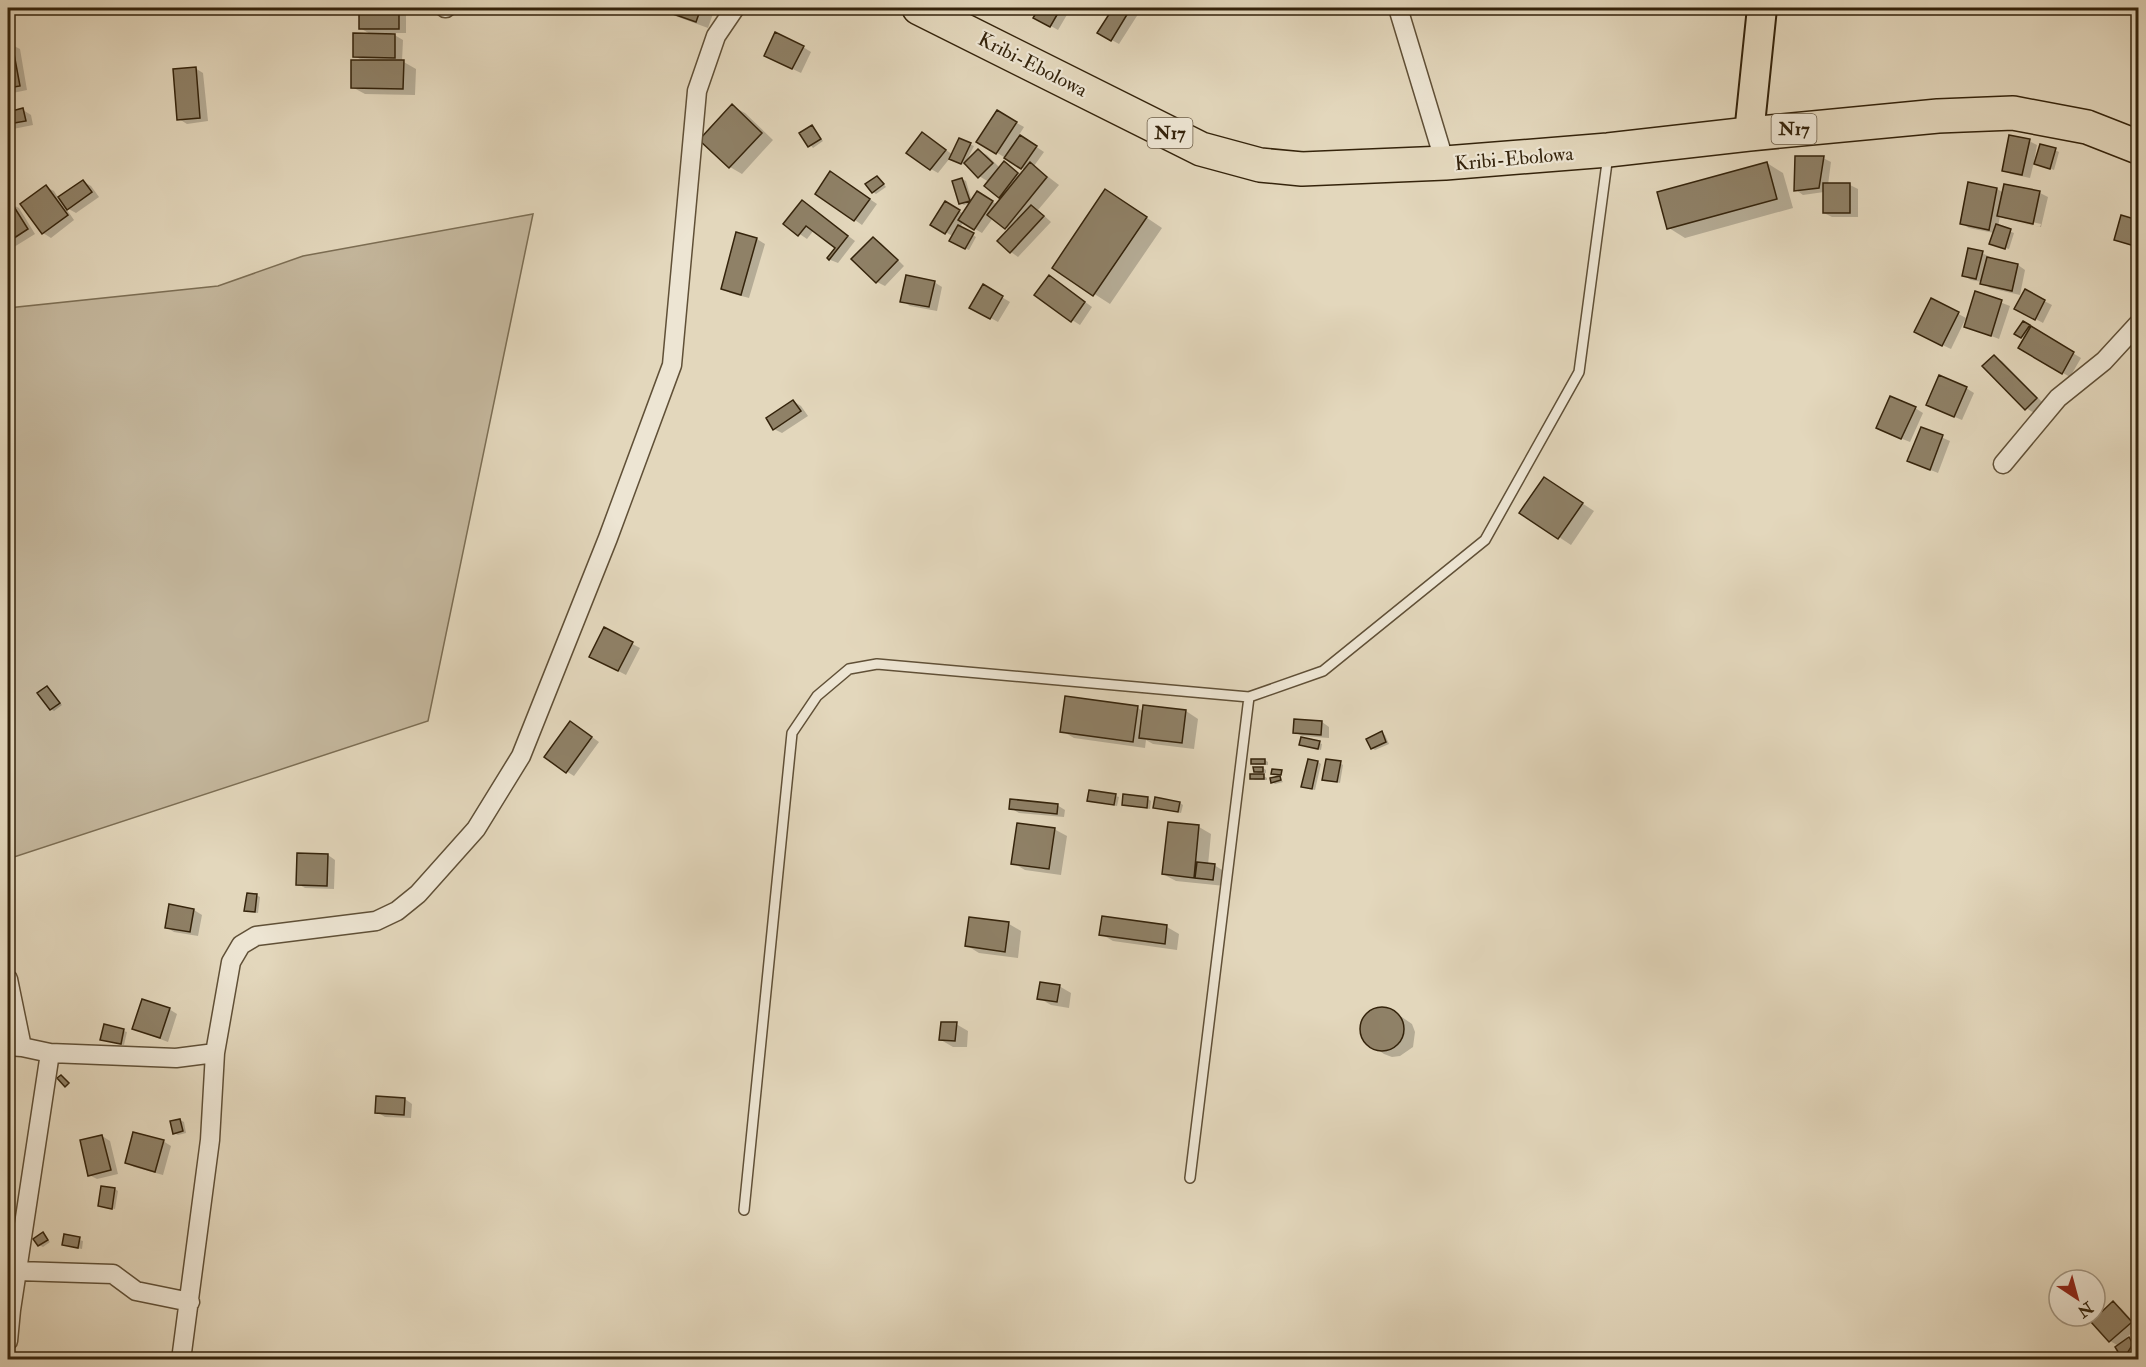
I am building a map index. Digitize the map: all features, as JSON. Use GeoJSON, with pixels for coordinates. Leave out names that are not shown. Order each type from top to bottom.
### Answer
{"type":"FeatureCollection","features":[{"type":"Feature","properties":{"kind":"highway","name":"Kribi-Ebolowa"},"geometry":{"type":"LineString","coordinates":[[919,8],[1201,148],[1260,165],[1302,169],[1445,163],[1608,150],[1938,116],[2013,113],[2087,127],[2139,147]]}},
{"type":"Feature","properties":{"kind":"main road"},"geometry":{"type":"LineString","coordinates":[[1749,134],[1762,8]]}},
{"type":"Feature","properties":{"kind":"street"},"geometry":{"type":"LineString","coordinates":[[181,1359],[210,1140],[215,1053],[231,962],[241,945],[256,936],[376,921],[397,911],[418,894],[476,829],[521,756],[608,538],[672,364],[697,91],[716,36],[735,8]]}},
{"type":"Feature","properties":{"kind":"street"},"geometry":{"type":"LineString","coordinates":[[1398,8],[1445,163]]}},
{"type":"Feature","properties":{"kind":"street"},"geometry":{"type":"LineString","coordinates":[[2003,464],[2058,398],[2104,361],[2139,324]]}},
{"type":"Feature","properties":{"kind":"street"},"geometry":{"type":"LineString","coordinates":[[8,979],[15,1047],[50,1053],[176,1058],[215,1053]]}},
{"type":"Feature","properties":{"kind":"street"},"geometry":{"type":"LineString","coordinates":[[8,1341],[9,1310],[18,1272],[50,1053]]}},
{"type":"Feature","properties":{"kind":"street"},"geometry":{"type":"LineString","coordinates":[[18,1272],[113,1274],[136,1291],[189,1302]]}},
{"type":"Feature","properties":{"kind":"lane"},"geometry":{"type":"LineString","coordinates":[[744,1210],[792,733],[817,696],[849,669],[877,664],[1248,697],[1323,671],[1485,540],[1579,372],[1608,150]]}},
{"type":"Feature","properties":{"kind":"lane"},"geometry":{"type":"LineString","coordinates":[[1190,1178],[1248,697]]}},
{"type":"Feature","properties":{"kind":"shaded area"},"geometry":{"type":"Polygon","coordinates":[[[533,214],[428,721],[8,859],[8,308],[218,286],[303,256],[533,214]]]}},
{"type":"Feature","properties":{"kind":"building"},"geometry":{"type":"Polygon","coordinates":[[[359,8],[399,8],[399,29],[359,29],[359,8]]]}},
{"type":"Feature","properties":{"kind":"building"},"geometry":{"type":"Polygon","coordinates":[[[656,8],[701,8],[696,22],[656,8]]]}},
{"type":"Feature","properties":{"kind":"building"},"geometry":{"type":"Polygon","coordinates":[[[1039,8],[1061,8],[1050,27],[1033,18],[1039,8]]]}},
{"type":"Feature","properties":{"kind":"building"},"geometry":{"type":"Polygon","coordinates":[[[1113,8],[1131,8],[1111,41],[1097,33],[1113,8]]]}},
{"type":"Feature","properties":{"kind":"building"},"geometry":{"type":"Polygon","coordinates":[[[775,32],[804,46],[792,69],[764,56],[775,32]]]}},
{"type":"Feature","properties":{"kind":"building"},"geometry":{"type":"Polygon","coordinates":[[[353,33],[395,34],[395,58],[353,57],[353,33]]]}},
{"type":"Feature","properties":{"kind":"building"},"geometry":{"type":"Polygon","coordinates":[[[12,43],[20,86],[8,88],[8,44],[12,43]]]}},
{"type":"Feature","properties":{"kind":"building"},"geometry":{"type":"Polygon","coordinates":[[[351,60],[404,60],[403,89],[351,88],[351,60]]]}},
{"type":"Feature","properties":{"kind":"building"},"geometry":{"type":"Polygon","coordinates":[[[196,67],[200,118],[177,120],[173,69],[196,67]]]}},
{"type":"Feature","properties":{"kind":"building"},"geometry":{"type":"Polygon","coordinates":[[[2138,74],[2138,92],[2134,92],[2138,74]]]}},
{"type":"Feature","properties":{"kind":"building"},"geometry":{"type":"Polygon","coordinates":[[[732,104],[762,133],[729,168],[699,140],[732,104]]]}},
{"type":"Feature","properties":{"kind":"building"},"geometry":{"type":"Polygon","coordinates":[[[23,108],[26,121],[8,124],[8,112],[23,108]]]}},
{"type":"Feature","properties":{"kind":"building"},"geometry":{"type":"Polygon","coordinates":[[[997,110],[1017,122],[996,154],[976,142],[997,110]]]}},
{"type":"Feature","properties":{"kind":"building"},"geometry":{"type":"Polygon","coordinates":[[[812,125],[821,139],[808,147],[799,133],[812,125]]]}},
{"type":"Feature","properties":{"kind":"building"},"geometry":{"type":"Polygon","coordinates":[[[922,132],[946,150],[930,170],[906,153],[922,132]]]}},
{"type":"Feature","properties":{"kind":"building"},"geometry":{"type":"Polygon","coordinates":[[[1020,135],[1037,146],[1021,169],[1004,158],[1020,135]]]}},
{"type":"Feature","properties":{"kind":"building"},"geometry":{"type":"Polygon","coordinates":[[[2009,135],[2030,139],[2022,175],[2002,171],[2009,135]]]}},
{"type":"Feature","properties":{"kind":"building"},"geometry":{"type":"Polygon","coordinates":[[[959,138],[971,143],[961,164],[949,159],[959,138]]]}},
{"type":"Feature","properties":{"kind":"building"},"geometry":{"type":"Polygon","coordinates":[[[2040,144],[2056,148],[2050,169],[2034,164],[2040,144]]]}},
{"type":"Feature","properties":{"kind":"building"},"geometry":{"type":"Polygon","coordinates":[[[978,149],[993,163],[978,178],[964,163],[978,149]]]}},
{"type":"Feature","properties":{"kind":"building"},"geometry":{"type":"Polygon","coordinates":[[[1795,156],[1824,156],[1819,188],[1794,191],[1795,156]]]}},
{"type":"Feature","properties":{"kind":"building"},"geometry":{"type":"Polygon","coordinates":[[[1004,161],[1018,173],[999,198],[984,186],[1004,161]]]}},
{"type":"Feature","properties":{"kind":"building"},"geometry":{"type":"Polygon","coordinates":[[[1030,162],[1047,177],[1005,229],[987,215],[1030,162]]]}},
{"type":"Feature","properties":{"kind":"building"},"geometry":{"type":"Polygon","coordinates":[[[1767,162],[1777,199],[1667,229],[1657,192],[1767,162]]]}},
{"type":"Feature","properties":{"kind":"building"},"geometry":{"type":"Polygon","coordinates":[[[830,171],[870,199],[854,221],[815,194],[830,171]]]}},
{"type":"Feature","properties":{"kind":"building"},"geometry":{"type":"Polygon","coordinates":[[[877,176],[884,184],[872,193],[865,184],[877,176]]]}},
{"type":"Feature","properties":{"kind":"building"},"geometry":{"type":"Polygon","coordinates":[[[962,178],[970,201],[959,204],[952,181],[962,178]]]}},
{"type":"Feature","properties":{"kind":"building"},"geometry":{"type":"Polygon","coordinates":[[[83,180],[92,192],[67,210],[58,197],[83,180]]]}},
{"type":"Feature","properties":{"kind":"building"},"geometry":{"type":"Polygon","coordinates":[[[1968,182],[1997,188],[1989,230],[1960,224],[1968,182]]]}},
{"type":"Feature","properties":{"kind":"building"},"geometry":{"type":"Polygon","coordinates":[[[1823,183],[1850,183],[1850,213],[1823,213],[1823,183]]]}},
{"type":"Feature","properties":{"kind":"building"},"geometry":{"type":"Polygon","coordinates":[[[2004,184],[2040,191],[2033,224],[1997,216],[2004,184]]]}},
{"type":"Feature","properties":{"kind":"building"},"geometry":{"type":"Polygon","coordinates":[[[46,185],[68,215],[42,234],[20,204],[46,185]]]}},
{"type":"Feature","properties":{"kind":"building"},"geometry":{"type":"Polygon","coordinates":[[[1105,189],[1147,217],[1093,296],[1052,268],[1105,189]]]}},
{"type":"Feature","properties":{"kind":"building"},"geometry":{"type":"Polygon","coordinates":[[[977,191],[993,201],[974,230],[958,220],[977,191]]]}},
{"type":"Feature","properties":{"kind":"building"},"geometry":{"type":"Polygon","coordinates":[[[802,200],[848,236],[829,260],[827,258],[835,248],[806,226],[798,236],[783,224],[802,200]]]}},
{"type":"Feature","properties":{"kind":"building"},"geometry":{"type":"Polygon","coordinates":[[[945,201],[960,210],[945,234],[930,225],[945,201]]]}},
{"type":"Feature","properties":{"kind":"building"},"geometry":{"type":"Polygon","coordinates":[[[11,202],[28,229],[8,242],[8,204],[11,202]]]}},
{"type":"Feature","properties":{"kind":"building"},"geometry":{"type":"Polygon","coordinates":[[[1031,205],[1044,216],[1010,253],[997,241],[1031,205]]]}},
{"type":"Feature","properties":{"kind":"building"},"geometry":{"type":"Polygon","coordinates":[[[2121,215],[2138,220],[2138,247],[2114,240],[2121,215]]]}},
{"type":"Feature","properties":{"kind":"building"},"geometry":{"type":"Polygon","coordinates":[[[1996,224],[2011,229],[2005,249],[1989,244],[1996,224]]]}},
{"type":"Feature","properties":{"kind":"building"},"geometry":{"type":"Polygon","coordinates":[[[958,225],[974,233],[965,249],[949,241],[958,225]]]}},
{"type":"Feature","properties":{"kind":"building"},"geometry":{"type":"Polygon","coordinates":[[[736,232],[757,238],[741,295],[721,289],[736,232]]]}},
{"type":"Feature","properties":{"kind":"building"},"geometry":{"type":"Polygon","coordinates":[[[873,237],[898,260],[876,283],[851,259],[873,237]]]}},
{"type":"Feature","properties":{"kind":"building"},"geometry":{"type":"Polygon","coordinates":[[[1968,248],[1983,251],[1976,279],[1962,276],[1968,248]]]}},
{"type":"Feature","properties":{"kind":"building"},"geometry":{"type":"Polygon","coordinates":[[[1987,257],[2018,264],[2012,291],[1980,284],[1987,257]]]}},
{"type":"Feature","properties":{"kind":"building"},"geometry":{"type":"Polygon","coordinates":[[[906,275],[935,281],[929,307],[900,302],[906,275]]]}},
{"type":"Feature","properties":{"kind":"building"},"geometry":{"type":"Polygon","coordinates":[[[1049,275],[1085,302],[1071,322],[1034,295],[1049,275]]]}},
{"type":"Feature","properties":{"kind":"building"},"geometry":{"type":"Polygon","coordinates":[[[983,284],[1003,296],[990,319],[969,308],[983,284]]]}},
{"type":"Feature","properties":{"kind":"building"},"geometry":{"type":"Polygon","coordinates":[[[2025,289],[2045,300],[2035,320],[2014,309],[2025,289]]]}},
{"type":"Feature","properties":{"kind":"building"},"geometry":{"type":"Polygon","coordinates":[[[1975,291],[2002,300],[1991,336],[1964,327],[1975,291]]]}},
{"type":"Feature","properties":{"kind":"building"},"geometry":{"type":"Polygon","coordinates":[[[1931,298],[1959,312],[1942,346],[1914,332],[1931,298]]]}},
{"type":"Feature","properties":{"kind":"building"},"geometry":{"type":"Polygon","coordinates":[[[2023,321],[2030,325],[2021,338],[2014,334],[2023,321]]]}},
{"type":"Feature","properties":{"kind":"building"},"geometry":{"type":"Polygon","coordinates":[[[2031,326],[2074,352],[2062,374],[2018,348],[2031,326]]]}},
{"type":"Feature","properties":{"kind":"building"},"geometry":{"type":"Polygon","coordinates":[[[1994,355],[2037,398],[2025,410],[1982,366],[1994,355]]]}},
{"type":"Feature","properties":{"kind":"building"},"geometry":{"type":"Polygon","coordinates":[[[1939,375],[1967,387],[1954,417],[1926,405],[1939,375]]]}},
{"type":"Feature","properties":{"kind":"building"},"geometry":{"type":"Polygon","coordinates":[[[1890,396],[1916,407],[1901,439],[1876,428],[1890,396]]]}},
{"type":"Feature","properties":{"kind":"building"},"geometry":{"type":"Polygon","coordinates":[[[793,400],[801,411],[773,430],[766,418],[793,400]]]}},
{"type":"Feature","properties":{"kind":"building"},"geometry":{"type":"Polygon","coordinates":[[[1921,427],[1943,435],[1930,470],[1907,461],[1921,427]]]}},
{"type":"Feature","properties":{"kind":"building"},"geometry":{"type":"Polygon","coordinates":[[[1544,477],[1583,503],[1558,539],[1519,513],[1544,477]]]}},
{"type":"Feature","properties":{"kind":"building"},"geometry":{"type":"Polygon","coordinates":[[[604,627],[633,642],[618,671],[589,657],[604,627]]]}},
{"type":"Feature","properties":{"kind":"building"},"geometry":{"type":"Polygon","coordinates":[[[47,686],[60,703],[50,710],[37,693],[47,686]]]}},
{"type":"Feature","properties":{"kind":"building"},"geometry":{"type":"Polygon","coordinates":[[[1065,696],[1138,706],[1133,742],[1060,732],[1065,696]]]}},
{"type":"Feature","properties":{"kind":"building"},"geometry":{"type":"Polygon","coordinates":[[[1143,705],[1186,710],[1182,743],[1139,738],[1143,705]]]}},
{"type":"Feature","properties":{"kind":"building"},"geometry":{"type":"Polygon","coordinates":[[[1294,719],[1322,721],[1321,735],[1293,733],[1294,719]]]}},
{"type":"Feature","properties":{"kind":"building"},"geometry":{"type":"Polygon","coordinates":[[[570,721],[592,737],[566,773],[544,757],[570,721]]]}},
{"type":"Feature","properties":{"kind":"building"},"geometry":{"type":"Polygon","coordinates":[[[1382,731],[1386,742],[1371,749],[1366,739],[1382,731]]]}},
{"type":"Feature","properties":{"kind":"building"},"geometry":{"type":"Polygon","coordinates":[[[1301,737],[1320,741],[1318,749],[1299,745],[1301,737]]]}},
{"type":"Feature","properties":{"kind":"building"},"geometry":{"type":"Polygon","coordinates":[[[1251,759],[1265,759],[1265,764],[1251,764],[1251,759]]]}},
{"type":"Feature","properties":{"kind":"building"},"geometry":{"type":"Polygon","coordinates":[[[1308,759],[1318,761],[1312,789],[1301,787],[1308,759]]]}},
{"type":"Feature","properties":{"kind":"building"},"geometry":{"type":"Polygon","coordinates":[[[1326,759],[1341,761],[1337,782],[1322,780],[1326,759]]]}},
{"type":"Feature","properties":{"kind":"building"},"geometry":{"type":"Polygon","coordinates":[[[1253,767],[1263,767],[1263,772],[1254,772],[1253,767]]]}},
{"type":"Feature","properties":{"kind":"building"},"geometry":{"type":"Polygon","coordinates":[[[1272,769],[1282,770],[1281,775],[1271,774],[1272,769]]]}},
{"type":"Feature","properties":{"kind":"building"},"geometry":{"type":"Polygon","coordinates":[[[1250,774],[1264,774],[1264,779],[1250,779],[1250,774]]]}},
{"type":"Feature","properties":{"kind":"building"},"geometry":{"type":"Polygon","coordinates":[[[1280,776],[1281,780],[1271,783],[1270,778],[1280,776]]]}},
{"type":"Feature","properties":{"kind":"building"},"geometry":{"type":"Polygon","coordinates":[[[1089,790],[1116,794],[1114,805],[1087,801],[1089,790]]]}},
{"type":"Feature","properties":{"kind":"building"},"geometry":{"type":"Polygon","coordinates":[[[1123,794],[1148,797],[1147,808],[1122,805],[1123,794]]]}},
{"type":"Feature","properties":{"kind":"building"},"geometry":{"type":"Polygon","coordinates":[[[1155,797],[1180,802],[1178,812],[1153,808],[1155,797]]]}},
{"type":"Feature","properties":{"kind":"building"},"geometry":{"type":"Polygon","coordinates":[[[1010,799],[1058,804],[1057,814],[1009,809],[1010,799]]]}},
{"type":"Feature","properties":{"kind":"building"},"geometry":{"type":"Polygon","coordinates":[[[1168,822],[1199,825],[1194,878],[1162,874],[1168,822]]]}},
{"type":"Feature","properties":{"kind":"building"},"geometry":{"type":"Polygon","coordinates":[[[1017,823],[1055,828],[1049,869],[1011,864],[1017,823]]]}},
{"type":"Feature","properties":{"kind":"building"},"geometry":{"type":"Polygon","coordinates":[[[297,853],[328,854],[327,886],[296,885],[297,853]]]}},
{"type":"Feature","properties":{"kind":"building"},"geometry":{"type":"Polygon","coordinates":[[[1197,862],[1215,864],[1213,880],[1195,878],[1197,862]]]}},
{"type":"Feature","properties":{"kind":"building"},"geometry":{"type":"Polygon","coordinates":[[[247,893],[257,894],[255,912],[244,911],[247,893]]]}},
{"type":"Feature","properties":{"kind":"building"},"geometry":{"type":"Polygon","coordinates":[[[169,904],[194,909],[190,932],[165,928],[169,904]]]}},
{"type":"Feature","properties":{"kind":"building"},"geometry":{"type":"Polygon","coordinates":[[[1102,916],[1167,925],[1165,944],[1099,935],[1102,916]]]}},
{"type":"Feature","properties":{"kind":"building"},"geometry":{"type":"Polygon","coordinates":[[[969,917],[1009,922],[1005,952],[965,946],[969,917]]]}},
{"type":"Feature","properties":{"kind":"building"},"geometry":{"type":"Polygon","coordinates":[[[1040,982],[1060,985],[1057,1002],[1037,999],[1040,982]]]}},
{"type":"Feature","properties":{"kind":"building"},"geometry":{"type":"Polygon","coordinates":[[[142,999],[170,1008],[160,1038],[132,1029],[142,999]]]}},
{"type":"Feature","properties":{"kind":"building"},"geometry":{"type":"Polygon","coordinates":[[[1382,1007],[1397,1014],[1404,1029],[1397,1044],[1382,1051],[1367,1044],[1360,1029],[1367,1014],[1382,1007]]]}},
{"type":"Feature","properties":{"kind":"building"},"geometry":{"type":"Polygon","coordinates":[[[941,1022],[957,1022],[955,1041],[939,1040],[941,1022]]]}},
{"type":"Feature","properties":{"kind":"building"},"geometry":{"type":"Polygon","coordinates":[[[104,1024],[124,1029],[121,1044],[100,1040],[104,1024]]]}},
{"type":"Feature","properties":{"kind":"building"},"geometry":{"type":"Polygon","coordinates":[[[61,1075],[69,1083],[65,1087],[57,1078],[61,1075]]]}},
{"type":"Feature","properties":{"kind":"building"},"geometry":{"type":"Polygon","coordinates":[[[376,1096],[405,1098],[404,1115],[375,1113],[376,1096]]]}},
{"type":"Feature","properties":{"kind":"building"},"geometry":{"type":"Polygon","coordinates":[[[180,1119],[183,1131],[173,1134],[170,1121],[180,1119]]]}},
{"type":"Feature","properties":{"kind":"building"},"geometry":{"type":"Polygon","coordinates":[[[133,1132],[164,1140],[155,1172],[125,1163],[133,1132]]]}},
{"type":"Feature","properties":{"kind":"building"},"geometry":{"type":"Polygon","coordinates":[[[102,1135],[111,1170],[88,1176],[80,1140],[102,1135]]]}},
{"type":"Feature","properties":{"kind":"building"},"geometry":{"type":"Polygon","coordinates":[[[101,1186],[115,1188],[112,1209],[98,1206],[101,1186]]]}},
{"type":"Feature","properties":{"kind":"building"},"geometry":{"type":"Polygon","coordinates":[[[43,1232],[48,1240],[38,1246],[33,1239],[43,1232]]]}},
{"type":"Feature","properties":{"kind":"building"},"geometry":{"type":"Polygon","coordinates":[[[64,1234],[80,1237],[78,1248],[62,1245],[64,1234]]]}},
{"type":"Feature","properties":{"kind":"building"},"geometry":{"type":"Polygon","coordinates":[[[2113,1301],[2132,1322],[2109,1342],[2096,1328],[2107,1328],[2107,1307],[2113,1301]]]}},
{"type":"Feature","properties":{"kind":"building"},"geometry":{"type":"Polygon","coordinates":[[[2129,1337],[2133,1344],[2123,1360],[2115,1347],[2129,1337]]]}},
{"type":"Feature","properties":{"kind":"building"},"geometry":{"type":"Polygon","coordinates":[[[2138,1347],[2138,1360],[2137,1360],[2132,1352],[2138,1347]]]}}]}
